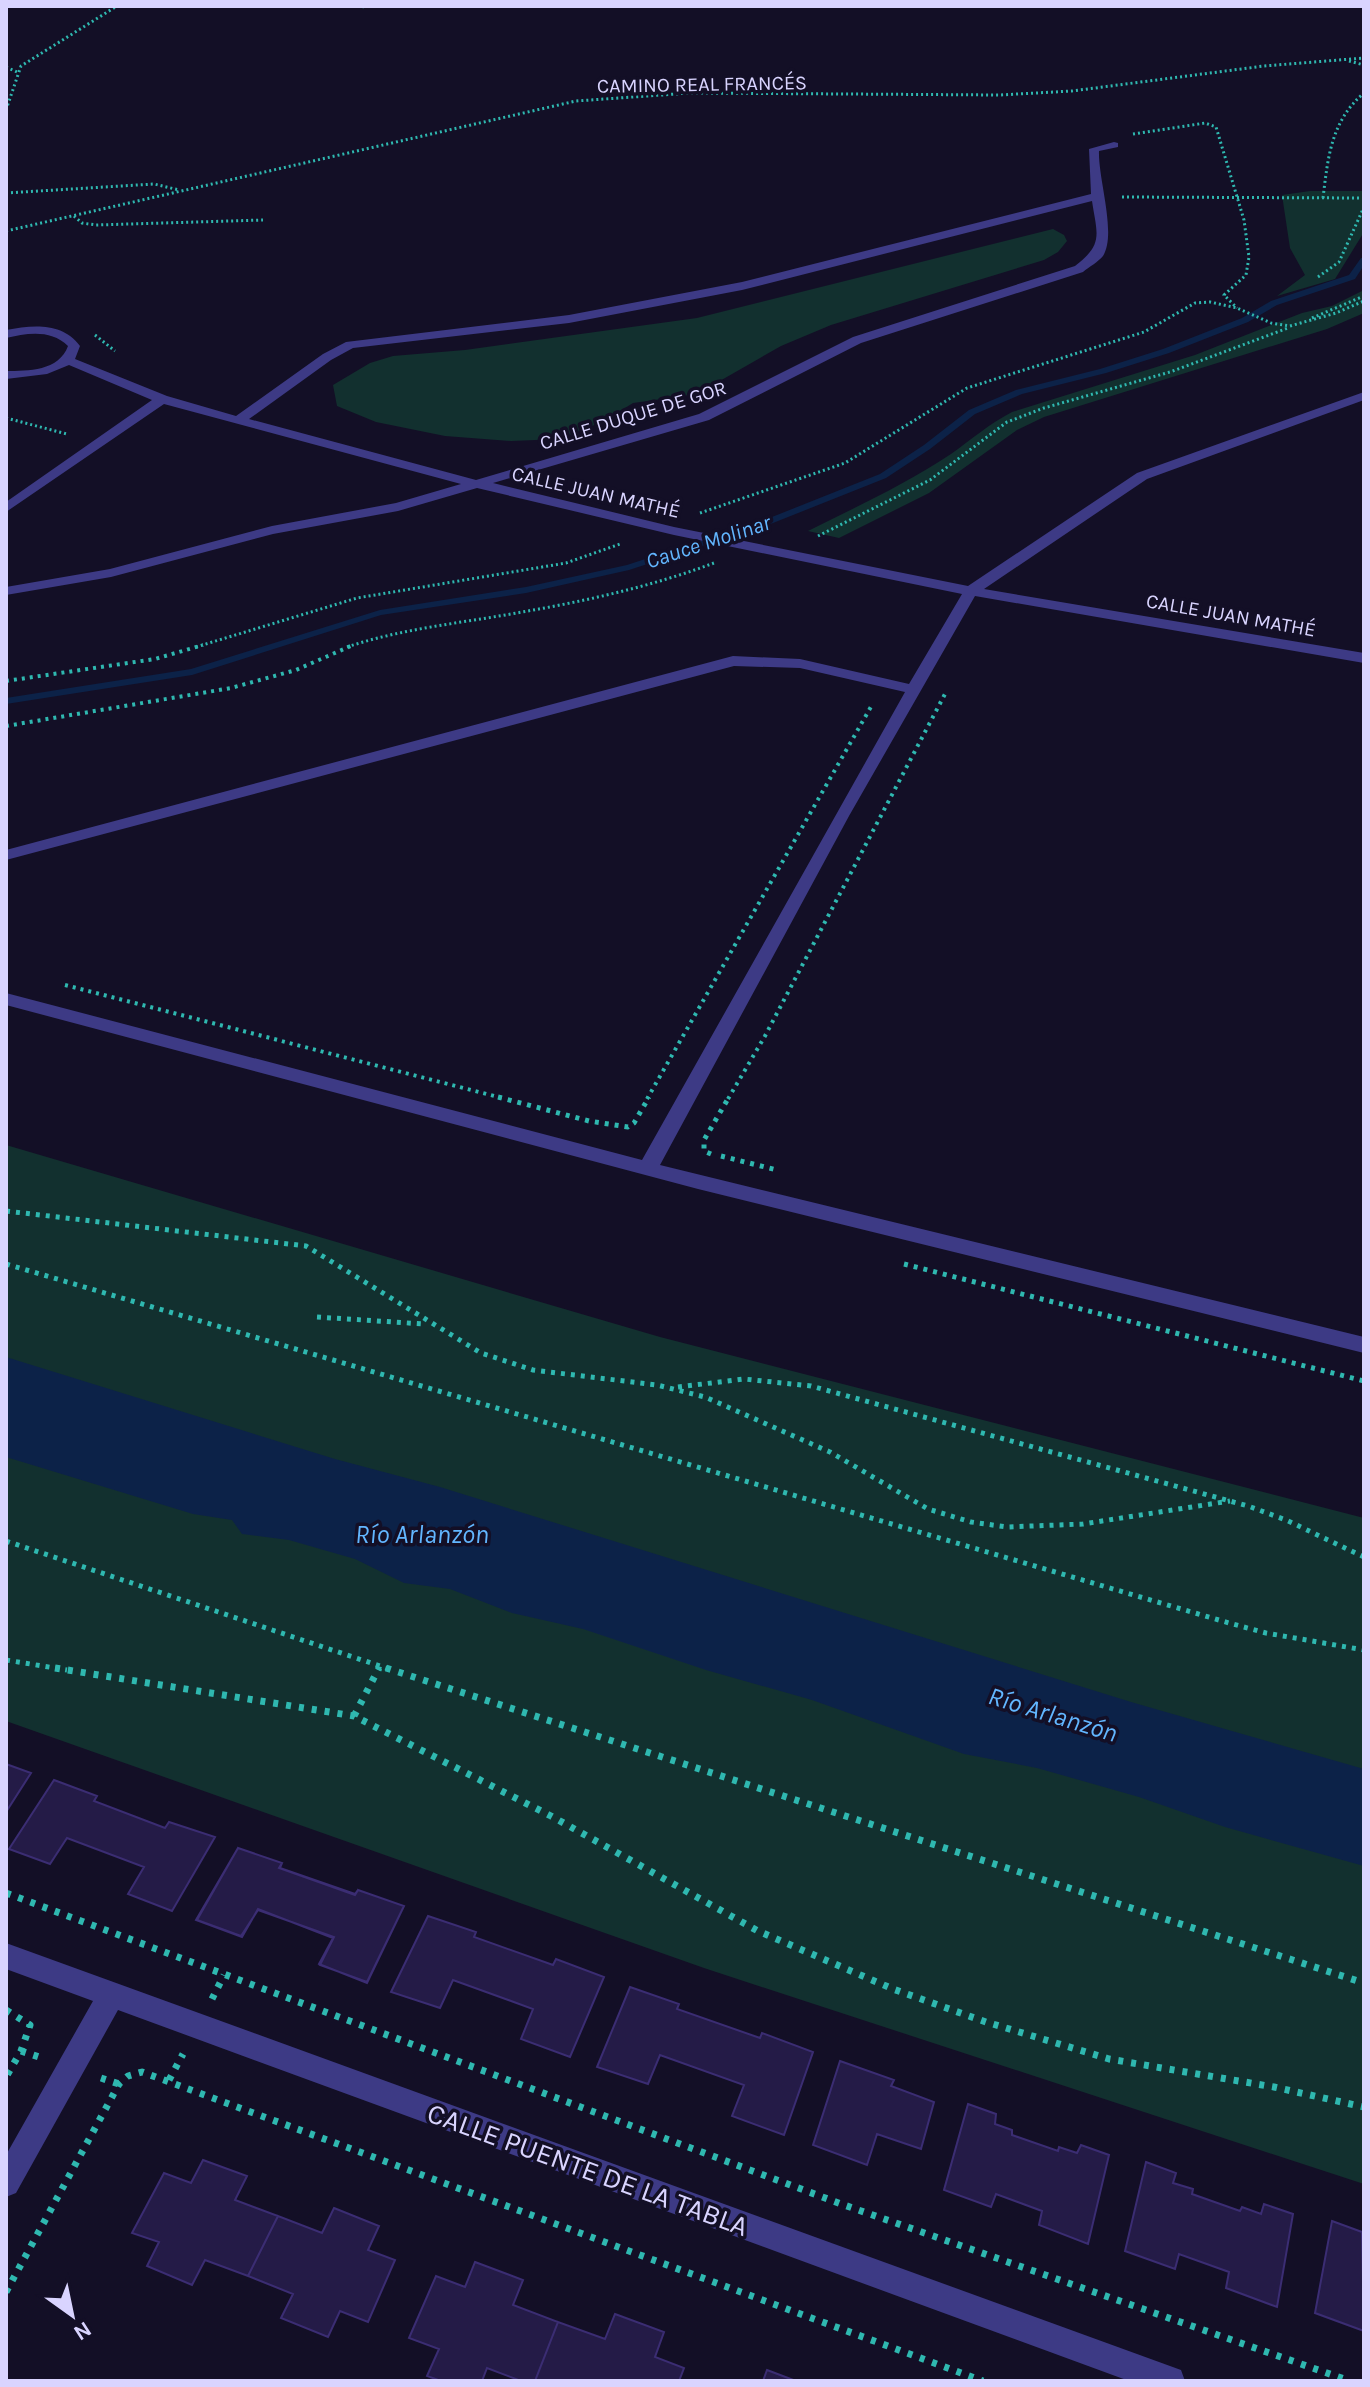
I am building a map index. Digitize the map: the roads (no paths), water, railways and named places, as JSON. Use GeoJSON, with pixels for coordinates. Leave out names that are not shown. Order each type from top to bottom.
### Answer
{"type":"FeatureCollection","features":[{"type":"Feature","properties":{"kind":"street","name":"CALLE DUQUE DE GOR"},"geometry":{"type":"LineString","coordinates":[[6,591],[111,573],[272,530],[398,507],[704,417],[741,403],[810,362],[855,341],[1079,269],[1102,248],[1093,172],[1094,149],[1114,145]]}},
{"type":"Feature","properties":{"kind":"street"},"geometry":{"type":"LineString","coordinates":[[239,420],[327,357],[350,345],[569,319],[742,286],[1097,196]]}},
{"type":"Feature","properties":{"kind":"street"},"geometry":{"type":"LineString","coordinates":[[6,334],[33,330],[61,334],[74,346],[67,360],[42,372],[6,375]]}},
{"type":"Feature","properties":{"kind":"street","name":"CALLE JUAN MATHÉ"},"geometry":{"type":"LineString","coordinates":[[67,360],[162,399],[476,484],[661,528],[971,591],[1364,658]]}},
{"type":"Feature","properties":{"kind":"street"},"geometry":{"type":"LineString","coordinates":[[648,1168],[971,591],[1142,476],[1364,396]]}},
{"type":"Feature","properties":{"kind":"street"},"geometry":{"type":"LineString","coordinates":[[6,508],[162,399]]}},
{"type":"Feature","properties":{"kind":"street"},"geometry":{"type":"LineString","coordinates":[[6,855],[733,661],[760,658],[914,690]]}},
{"type":"Feature","properties":{"kind":"street"},"geometry":{"type":"LineString","coordinates":[[6,999],[648,1168],[1364,1345]]}},
{"type":"Feature","properties":{"kind":"street","name":"CALLE PUENTE DE LA TABLA"},"geometry":{"type":"LineString","coordinates":[[6,1956],[1170,2381]]}},
{"type":"Feature","properties":{"kind":"street"},"geometry":{"type":"LineString","coordinates":[[6,2183],[111,1995]]}},
{"type":"Feature","properties":{"kind":"water","name":"Río Arlanzón"},"geometry":{"type":"Polygon","coordinates":[[[6,1357],[335,1459],[440,1487],[1131,1702],[1364,1769],[1364,1866],[1225,1827],[1139,1797],[1037,1768],[964,1754],[812,1700],[706,1670],[583,1629],[512,1613],[450,1589],[404,1583],[355,1559],[289,1540],[242,1534],[232,1520],[193,1514],[6,1457],[6,1357]]]}},
{"type":"Feature","properties":{"kind":"waterway","name":"Cauce Molinar"},"geometry":{"type":"LineString","coordinates":[[6,701],[192,672],[380,613],[526,590],[629,567],[770,521],[883,476],[972,412],[1019,392],[1166,351],[1245,320],[1274,303],[1352,277],[1364,260]]}}]}
